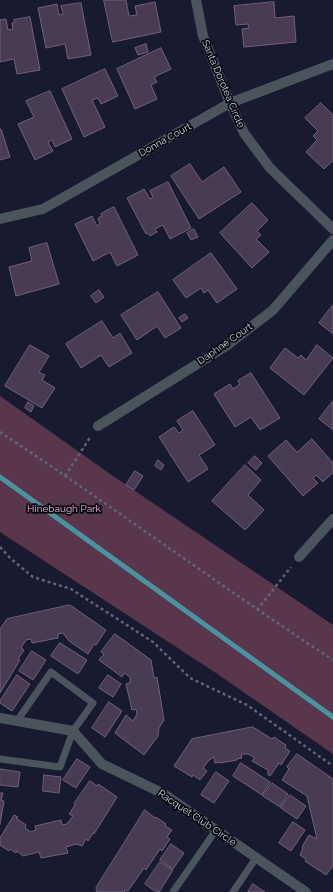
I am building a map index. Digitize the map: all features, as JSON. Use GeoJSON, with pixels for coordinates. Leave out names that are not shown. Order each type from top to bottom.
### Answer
{"type":"FeatureCollection","features":[{"type":"Feature","properties":{"kind":"street","name":"Santa Dorotea Circle"},"geometry":{"type":"LineString","coordinates":[[196,0],[203,36],[230,103],[244,133],[270,168],[333,229]]}},
{"type":"Feature","properties":{"kind":"street","name":"Donna Court"},"geometry":{"type":"LineString","coordinates":[[0,219],[43,208],[230,103],[333,64]]}},
{"type":"Feature","properties":{"kind":"street","name":"Daphne Court"},"geometry":{"type":"LineString","coordinates":[[98,426],[226,346],[273,310],[333,240]]}},
{"type":"Feature","properties":{"kind":"street"},"geometry":{"type":"LineString","coordinates":[[299,557],[333,519]]}},
{"type":"Feature","properties":{"kind":"street"},"geometry":{"type":"LineString","coordinates":[[0,718],[73,731]]}},
{"type":"Feature","properties":{"kind":"street","name":"Racquet Club Circle"},"geometry":{"type":"LineString","coordinates":[[73,731],[102,764],[164,794],[306,892]]}},
{"type":"Feature","properties":{"kind":"lane"},"geometry":{"type":"LineString","coordinates":[[0,759],[60,767],[73,731],[93,703],[51,672],[17,721]]}},
{"type":"Feature","properties":{"kind":"lane"},"geometry":{"type":"LineString","coordinates":[[174,892],[216,830]]}},
{"type":"Feature","properties":{"kind":"lane"},"geometry":{"type":"LineString","coordinates":[[233,892],[256,858]]}},
{"type":"Feature","properties":{"kind":"path"},"geometry":{"type":"LineString","coordinates":[[65,476],[98,426]]}},
{"type":"Feature","properties":{"kind":"path"},"geometry":{"type":"LineString","coordinates":[[0,432],[256,610],[333,660]]}},
{"type":"Feature","properties":{"kind":"path"},"geometry":{"type":"LineString","coordinates":[[0,547],[10,558],[33,577],[71,589],[153,642],[190,678],[247,704],[333,766]]}},
{"type":"Feature","properties":{"kind":"path"},"geometry":{"type":"LineString","coordinates":[[256,610],[299,557]]}},
{"type":"Feature","properties":{"kind":"green space","name":"Hinebaugh Park"},"geometry":{"type":"Polygon","coordinates":[[[0,396],[113,476],[333,625],[333,754],[216,673],[0,532],[0,396]]]}},
{"type":"Feature","properties":{"kind":"building"},"geometry":{"type":"Polygon","coordinates":[[[104,0],[126,0],[129,16],[137,15],[135,6],[155,2],[161,32],[113,42],[104,0]]]}},
{"type":"Feature","properties":{"kind":"building"},"geometry":{"type":"Polygon","coordinates":[[[274,2],[275,18],[294,16],[296,42],[244,47],[242,29],[249,28],[248,24],[236,25],[234,6],[274,2]]]}},
{"type":"Feature","properties":{"kind":"building"},"geometry":{"type":"Polygon","coordinates":[[[81,3],[91,55],[68,59],[65,44],[46,48],[38,8],[57,4],[59,15],[63,14],[61,6],[81,3]]]}},
{"type":"Feature","properties":{"kind":"building"},"geometry":{"type":"Polygon","coordinates":[[[30,17],[40,70],[17,74],[14,59],[0,62],[0,20],[6,19],[8,30],[13,29],[12,23],[15,22],[14,20],[30,17]]]}},
{"type":"Feature","properties":{"kind":"building"},"geometry":{"type":"Polygon","coordinates":[[[146,44],[148,52],[138,55],[135,48],[146,44]]]}},
{"type":"Feature","properties":{"kind":"building"},"geometry":{"type":"Polygon","coordinates":[[[161,48],[171,69],[154,77],[157,82],[151,85],[157,99],[135,109],[117,69],[161,48]]]}},
{"type":"Feature","properties":{"kind":"building"},"geometry":{"type":"Polygon","coordinates":[[[105,69],[118,96],[101,104],[98,98],[92,100],[105,127],[84,137],[62,89],[105,69]]]}},
{"type":"Feature","properties":{"kind":"building"},"geometry":{"type":"Polygon","coordinates":[[[50,91],[72,139],[55,147],[52,140],[48,142],[53,151],[35,160],[18,124],[34,117],[26,101],[50,91]]]}},
{"type":"Feature","properties":{"kind":"building"},"geometry":{"type":"Polygon","coordinates":[[[321,103],[333,115],[333,160],[324,169],[306,152],[317,140],[313,136],[318,131],[305,118],[321,103]]]}},
{"type":"Feature","properties":{"kind":"building"},"geometry":{"type":"Polygon","coordinates":[[[0,129],[10,157],[0,160],[0,129]]]}},
{"type":"Feature","properties":{"kind":"building"},"geometry":{"type":"Polygon","coordinates":[[[190,164],[202,182],[224,167],[241,192],[199,219],[171,176],[190,164]]]}},
{"type":"Feature","properties":{"kind":"building"},"geometry":{"type":"Polygon","coordinates":[[[168,182],[191,228],[170,239],[163,225],[155,229],[157,232],[150,236],[148,233],[146,234],[127,198],[144,189],[150,199],[153,197],[150,191],[168,182]]]}},
{"type":"Feature","properties":{"kind":"building"},"geometry":{"type":"Polygon","coordinates":[[[252,203],[268,220],[257,231],[261,235],[256,239],[269,252],[252,268],[220,233],[252,203]]]}},
{"type":"Feature","properties":{"kind":"building"},"geometry":{"type":"Polygon","coordinates":[[[114,207],[138,255],[117,266],[110,252],[93,261],[75,224],[92,216],[97,226],[100,224],[98,218],[102,216],[101,214],[114,207]]]}},
{"type":"Feature","properties":{"kind":"building"},"geometry":{"type":"Polygon","coordinates":[[[194,229],[198,237],[191,240],[187,233],[194,229]]]}},
{"type":"Feature","properties":{"kind":"building"},"geometry":{"type":"Polygon","coordinates":[[[47,243],[59,284],[16,296],[9,267],[32,261],[29,248],[47,243]]]}},
{"type":"Feature","properties":{"kind":"building"},"geometry":{"type":"Polygon","coordinates":[[[211,253],[237,289],[217,303],[208,290],[204,293],[201,288],[186,298],[173,280],[211,253]]]}},
{"type":"Feature","properties":{"kind":"building"},"geometry":{"type":"Polygon","coordinates":[[[99,290],[104,297],[96,303],[91,296],[99,290]]]}},
{"type":"Feature","properties":{"kind":"building"},"geometry":{"type":"Polygon","coordinates":[[[158,292],[181,328],[165,338],[157,326],[137,340],[121,315],[158,292]]]}},
{"type":"Feature","properties":{"kind":"building"},"geometry":{"type":"Polygon","coordinates":[[[333,305],[333,334],[319,323],[333,305]]]}},
{"type":"Feature","properties":{"kind":"building"},"geometry":{"type":"Polygon","coordinates":[[[185,314],[188,318],[182,322],[179,318],[185,314]]]}},
{"type":"Feature","properties":{"kind":"building"},"geometry":{"type":"Polygon","coordinates":[[[102,321],[113,338],[120,333],[132,353],[109,367],[101,355],[81,368],[66,344],[102,321]]]}},
{"type":"Feature","properties":{"kind":"building"},"geometry":{"type":"Polygon","coordinates":[[[30,345],[49,356],[39,372],[45,375],[42,380],[55,388],[42,408],[5,386],[30,345]]]}},
{"type":"Feature","properties":{"kind":"building"},"geometry":{"type":"Polygon","coordinates":[[[317,345],[333,358],[304,395],[270,368],[285,348],[298,358],[301,355],[306,360],[317,345]]]}},
{"type":"Feature","properties":{"kind":"building"},"geometry":{"type":"Polygon","coordinates":[[[251,373],[280,418],[260,430],[251,417],[235,427],[214,394],[230,384],[233,389],[240,384],[238,381],[251,373]]]}},
{"type":"Feature","properties":{"kind":"building"},"geometry":{"type":"Polygon","coordinates":[[[333,401],[333,430],[319,419],[333,401]]]}},
{"type":"Feature","properties":{"kind":"building"},"geometry":{"type":"Polygon","coordinates":[[[28,402],[34,406],[31,412],[25,408],[28,402]]]}},
{"type":"Feature","properties":{"kind":"building"},"geometry":{"type":"Polygon","coordinates":[[[193,411],[215,445],[199,455],[208,469],[188,482],[159,437],[174,427],[179,433],[183,430],[177,421],[193,411]]]}},
{"type":"Feature","properties":{"kind":"building"},"geometry":{"type":"Polygon","coordinates":[[[312,439],[333,463],[333,472],[323,482],[316,475],[313,478],[318,483],[303,496],[268,456],[286,440],[297,452],[312,439]]]}},
{"type":"Feature","properties":{"kind":"building"},"geometry":{"type":"Polygon","coordinates":[[[255,456],[262,463],[256,470],[248,463],[255,456]]]}},
{"type":"Feature","properties":{"kind":"building"},"geometry":{"type":"Polygon","coordinates":[[[158,460],[164,465],[161,470],[155,466],[158,460]]]}},
{"type":"Feature","properties":{"kind":"building"},"geometry":{"type":"Polygon","coordinates":[[[245,465],[261,480],[248,495],[264,510],[245,530],[212,501],[245,465]]]}},
{"type":"Feature","properties":{"kind":"building"},"geometry":{"type":"Polygon","coordinates":[[[135,471],[143,476],[134,490],[126,485],[135,471]]]}},
{"type":"Feature","properties":{"kind":"building"},"geometry":{"type":"Polygon","coordinates":[[[70,605],[106,630],[96,645],[94,644],[88,654],[69,641],[63,633],[58,634],[58,638],[32,643],[31,639],[26,640],[21,648],[24,650],[18,659],[20,660],[0,693],[0,629],[7,619],[70,605]]]}},
{"type":"Feature","properties":{"kind":"building"},"geometry":{"type":"Polygon","coordinates":[[[115,634],[151,660],[154,678],[157,677],[164,720],[159,728],[158,736],[144,755],[115,733],[126,715],[133,721],[137,714],[136,709],[132,710],[126,684],[130,683],[130,677],[124,673],[122,677],[99,660],[104,654],[101,652],[115,634]]]}},
{"type":"Feature","properties":{"kind":"building"},"geometry":{"type":"Polygon","coordinates":[[[60,643],[87,660],[78,674],[51,656],[60,643]]]}},
{"type":"Feature","properties":{"kind":"building"},"geometry":{"type":"Polygon","coordinates":[[[32,651],[46,660],[33,680],[19,671],[32,651]]]}},
{"type":"Feature","properties":{"kind":"building"},"geometry":{"type":"Polygon","coordinates":[[[17,675],[30,684],[12,711],[0,703],[0,701],[17,675]]]}},
{"type":"Feature","properties":{"kind":"building"},"geometry":{"type":"Polygon","coordinates":[[[108,675],[121,684],[113,697],[99,688],[108,675]]]}},
{"type":"Feature","properties":{"kind":"building"},"geometry":{"type":"Polygon","coordinates":[[[109,702],[122,711],[105,737],[92,728],[109,702]]]}},
{"type":"Feature","properties":{"kind":"building"},"geometry":{"type":"Polygon","coordinates":[[[253,727],[272,739],[274,737],[286,745],[285,748],[290,751],[281,765],[279,763],[270,776],[268,775],[268,770],[252,761],[255,758],[248,754],[241,754],[242,758],[237,760],[220,763],[215,763],[214,757],[209,760],[203,768],[207,771],[200,780],[174,766],[192,739],[253,727]]]}},
{"type":"Feature","properties":{"kind":"building"},"geometry":{"type":"Polygon","coordinates":[[[297,754],[333,779],[333,866],[326,875],[305,861],[306,859],[300,855],[303,848],[302,847],[309,835],[317,839],[307,796],[282,780],[289,769],[287,767],[297,754]]]}},
{"type":"Feature","properties":{"kind":"building"},"geometry":{"type":"Polygon","coordinates":[[[77,759],[90,767],[76,788],[63,780],[77,759]]]}},
{"type":"Feature","properties":{"kind":"building"},"geometry":{"type":"Polygon","coordinates":[[[241,763],[270,782],[262,795],[233,776],[241,763]]]}},
{"type":"Feature","properties":{"kind":"building"},"geometry":{"type":"Polygon","coordinates":[[[0,769],[20,772],[18,787],[0,785],[0,769]]]}},
{"type":"Feature","properties":{"kind":"building"},"geometry":{"type":"Polygon","coordinates":[[[216,772],[229,781],[214,803],[201,795],[216,772]]]}},
{"type":"Feature","properties":{"kind":"building"},"geometry":{"type":"Polygon","coordinates":[[[44,775],[61,777],[59,793],[43,791],[44,775]]]}},
{"type":"Feature","properties":{"kind":"building"},"geometry":{"type":"Polygon","coordinates":[[[90,781],[97,786],[98,784],[117,797],[94,834],[93,833],[88,841],[86,839],[82,846],[76,844],[66,847],[68,853],[41,858],[39,852],[23,856],[17,851],[16,853],[10,849],[9,851],[0,845],[0,838],[14,815],[26,825],[25,828],[31,832],[36,830],[35,826],[61,820],[62,825],[67,824],[73,816],[69,814],[75,805],[74,804],[90,781]]]}},
{"type":"Feature","properties":{"kind":"building"},"geometry":{"type":"Polygon","coordinates":[[[272,783],[288,794],[280,807],[263,796],[272,783]]]}},
{"type":"Feature","properties":{"kind":"building"},"geometry":{"type":"Polygon","coordinates":[[[0,793],[3,793],[1,800],[4,801],[0,824],[0,793]]]}},
{"type":"Feature","properties":{"kind":"building"},"geometry":{"type":"Polygon","coordinates":[[[290,795],[306,806],[297,819],[281,808],[290,795]]]}},
{"type":"Feature","properties":{"kind":"building"},"geometry":{"type":"Polygon","coordinates":[[[145,810],[166,824],[165,826],[172,830],[167,837],[170,839],[162,851],[160,849],[146,870],[144,868],[128,891],[97,892],[96,888],[145,810]]]}},
{"type":"Feature","properties":{"kind":"building"},"geometry":{"type":"Polygon","coordinates":[[[293,822],[305,830],[291,851],[279,843],[293,822]]]}},
{"type":"Feature","properties":{"kind":"building"},"geometry":{"type":"Polygon","coordinates":[[[171,844],[184,853],[173,869],[160,860],[171,844]]]}},
{"type":"Feature","properties":{"kind":"building"},"geometry":{"type":"Polygon","coordinates":[[[160,862],[173,870],[159,892],[156,892],[145,884],[160,862]]]}},
{"type":"Feature","properties":{"kind":"building"},"geometry":{"type":"Polygon","coordinates":[[[253,884],[265,892],[248,892],[253,884]]]}},
{"type":"Feature","properties":{"kind":"waterway"},"geometry":{"type":"LineString","coordinates":[[0,477],[333,717]]}}]}
